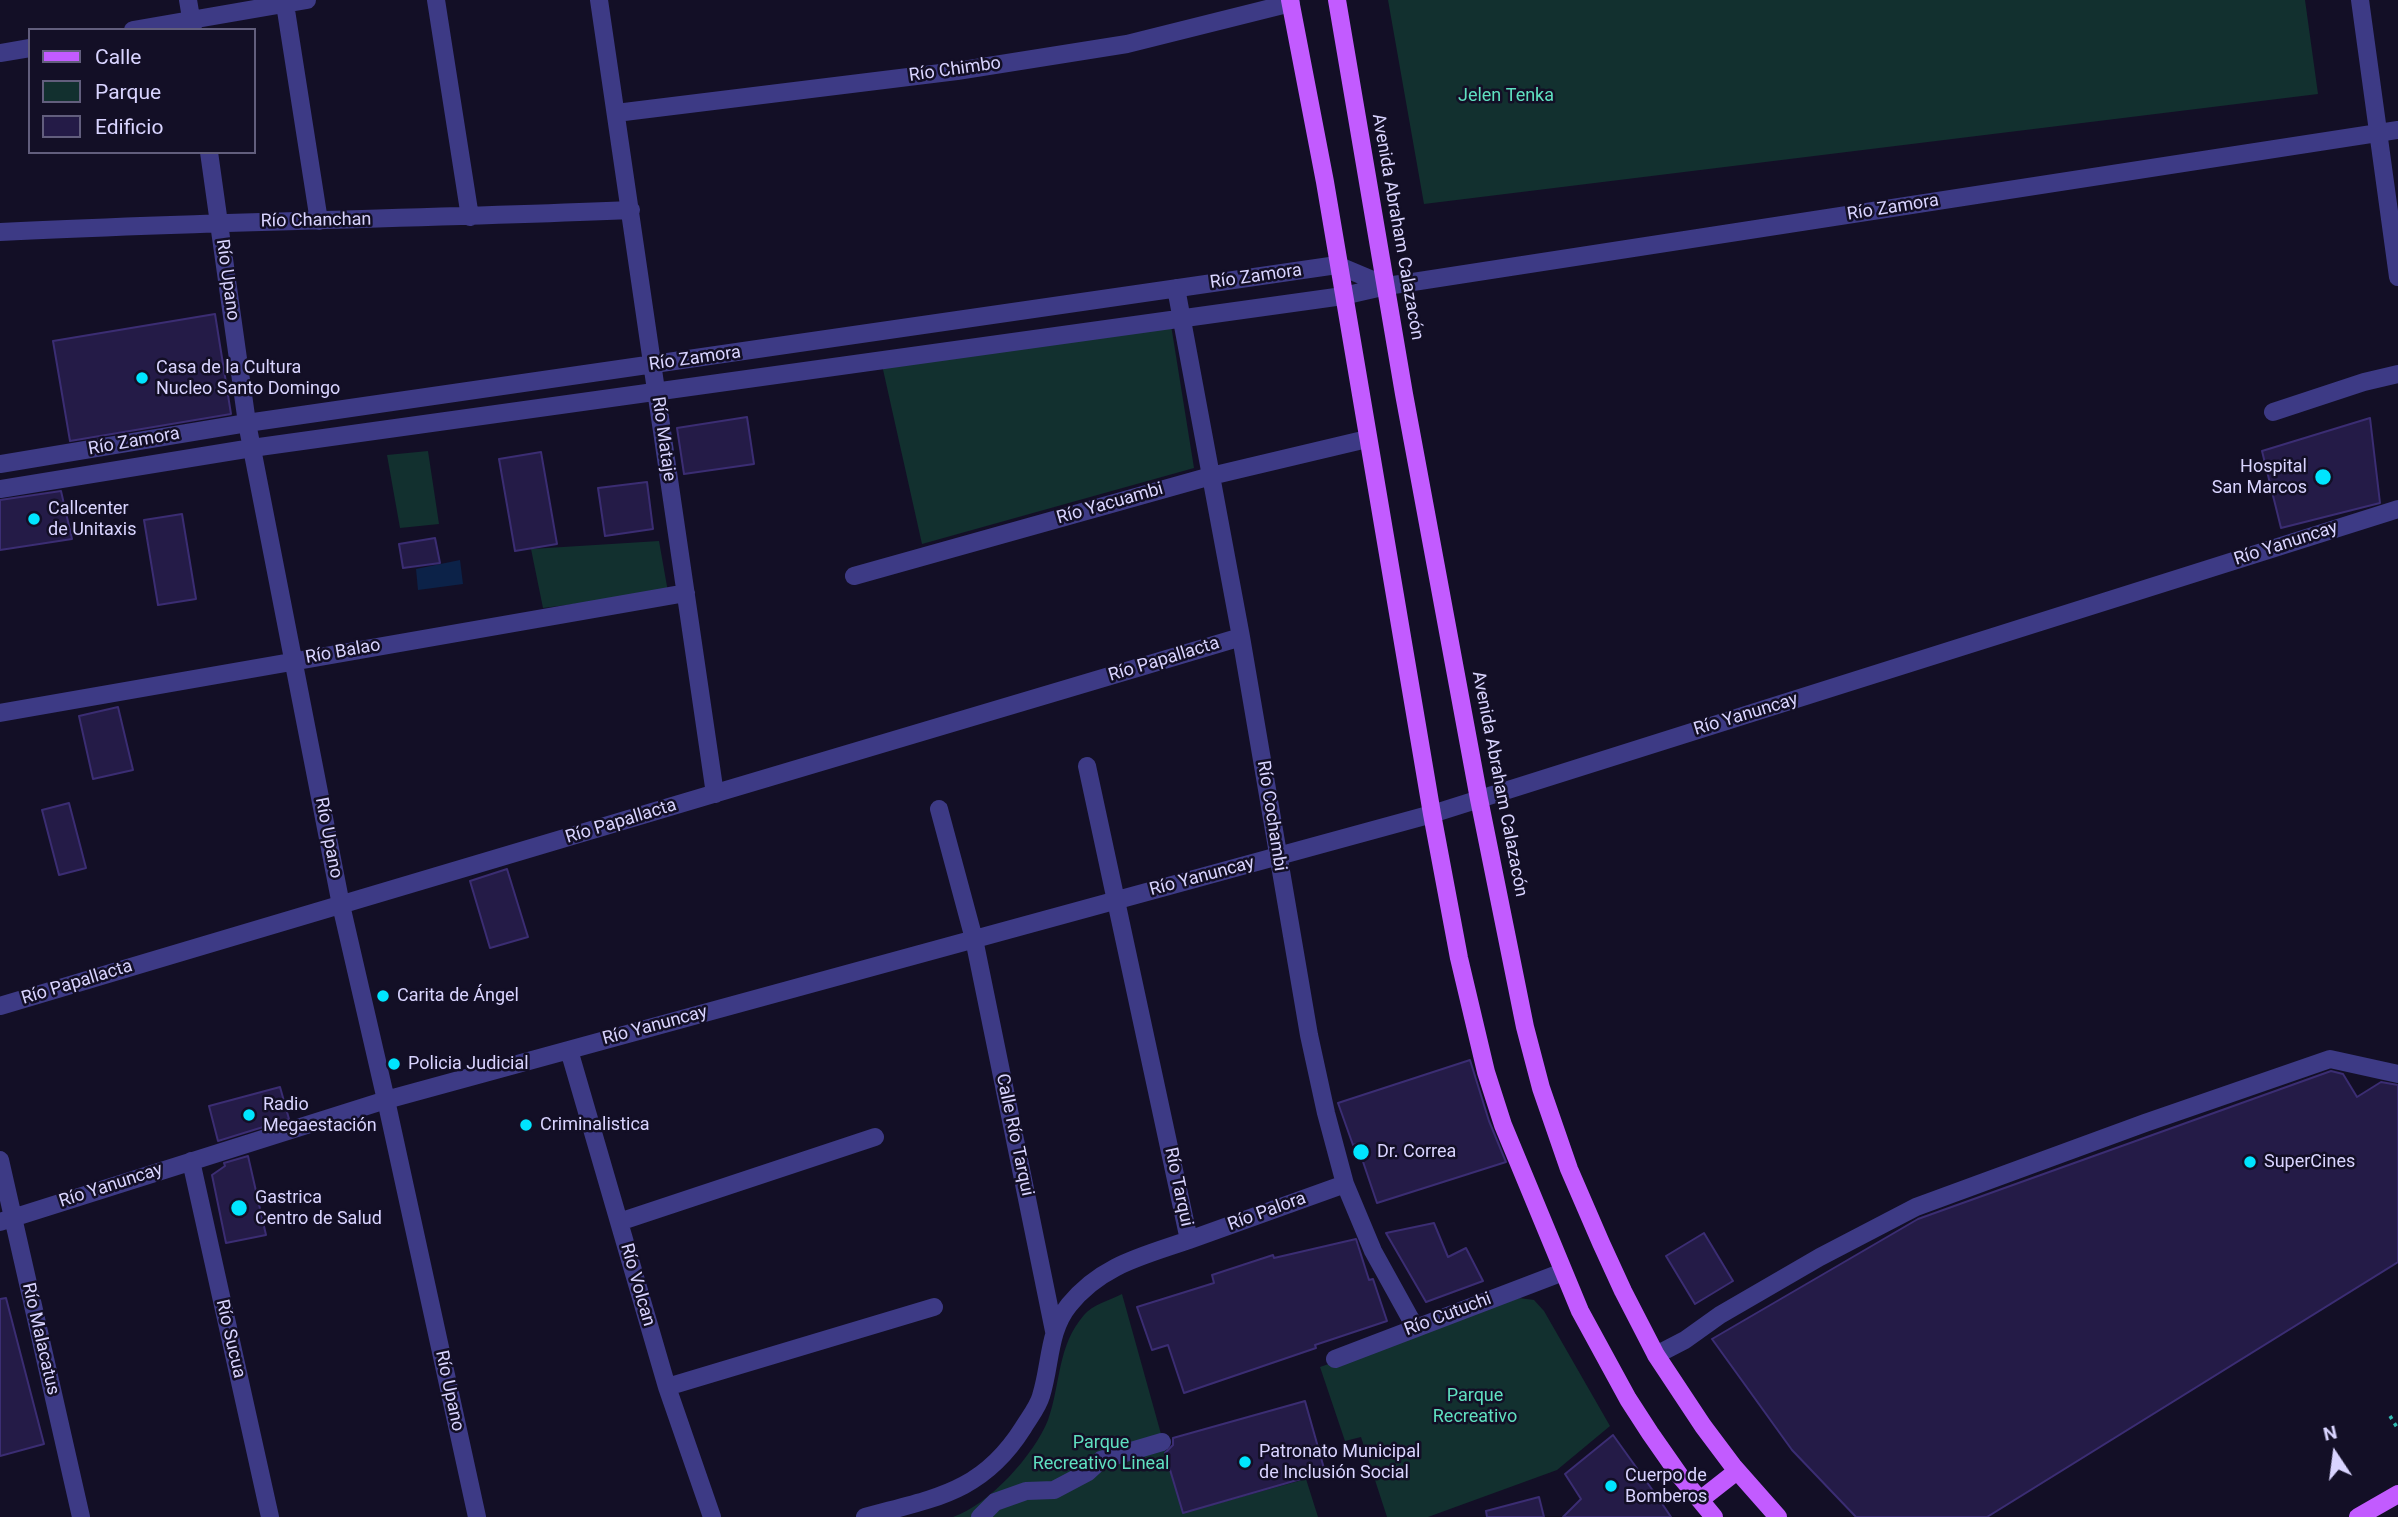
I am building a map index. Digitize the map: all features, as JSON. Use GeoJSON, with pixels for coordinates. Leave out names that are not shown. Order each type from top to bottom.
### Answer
{"type":"FeatureCollection","features":[{"type":"Feature","properties":{"kind":"main road","name":"Avenida Abraham Calazacón"},"geometry":{"type":"LineString","coordinates":[[1337,0],[1404,394],[1479,799],[1525,1027],[1545,1101],[1569,1169],[1601,1243],[1656,1355],[1703,1426],[1737,1471],[1778,1517]]}},
{"type":"Feature","properties":{"kind":"main road"},"geometry":{"type":"LineString","coordinates":[[1290,2],[1325,182],[1432,814],[1459,958],[1486,1072],[1503,1125],[1580,1311],[1628,1399],[1680,1476],[1713,1516]]}},
{"type":"Feature","properties":{"kind":"main road"},"geometry":{"type":"LineString","coordinates":[[1700,1500],[1737,1471]]}},
{"type":"Feature","properties":{"kind":"main road"},"geometry":{"type":"LineString","coordinates":[[2358,1517],[2398,1494]]}},
{"type":"Feature","properties":{"kind":"street"},"geometry":{"type":"LineString","coordinates":[[188,0],[192,25]]}},
{"type":"Feature","properties":{"kind":"street"},"geometry":{"type":"LineString","coordinates":[[157,28],[192,25],[307,0]]}},
{"type":"Feature","properties":{"kind":"street"},"geometry":{"type":"LineString","coordinates":[[436,0],[470,217]]}},
{"type":"Feature","properties":{"kind":"street","name":"Río Mataje"},"geometry":{"type":"LineString","coordinates":[[599,0],[715,794]]}},
{"type":"Feature","properties":{"kind":"street"},"geometry":{"type":"LineString","coordinates":[[2360,0],[2398,277]]}},
{"type":"Feature","properties":{"kind":"street","name":"Río Chimbo"},"geometry":{"type":"LineString","coordinates":[[616,113],[957,71],[1127,44],[1290,2]]}},
{"type":"Feature","properties":{"kind":"street"},"geometry":{"type":"LineString","coordinates":[[285,4],[319,221]]}},
{"type":"Feature","properties":{"kind":"street"},"geometry":{"type":"LineString","coordinates":[[0,53],[28,48]]}},
{"type":"Feature","properties":{"kind":"street","name":"Río Zamora"},"geometry":{"type":"LineString","coordinates":[[0,489],[252,448],[1343,296],[1387,286],[2398,130]]}},
{"type":"Feature","properties":{"kind":"street","name":"Río Upano"},"geometry":{"type":"LineString","coordinates":[[209,154],[247,423],[293,661],[341,905],[477,1517]]}},
{"type":"Feature","properties":{"kind":"street","name":"Río Chanchan"},"geometry":{"type":"LineString","coordinates":[[0,232],[218,222],[631,211]]}},
{"type":"Feature","properties":{"kind":"street"},"geometry":{"type":"LineString","coordinates":[[1337,265],[1387,286]]}},
{"type":"Feature","properties":{"kind":"street","name":"Río Zamora"},"geometry":{"type":"LineString","coordinates":[[0,464],[247,423],[1337,265]]}},
{"type":"Feature","properties":{"kind":"street","name":"Río Cochambi"},"geometry":{"type":"LineString","coordinates":[[1176,288],[1241,638],[1309,1035],[1326,1113],[1345,1184],[1373,1251],[1415,1327]]}},
{"type":"Feature","properties":{"kind":"street"},"geometry":{"type":"LineString","coordinates":[[2273,412],[2364,382],[2398,374]]}},
{"type":"Feature","properties":{"kind":"street","name":"Río Yacuambi"},"geometry":{"type":"LineString","coordinates":[[854,576],[1211,476],[1367,439]]}},
{"type":"Feature","properties":{"kind":"street","name":"Río Yanuncay"},"geometry":{"type":"LineString","coordinates":[[6,1220],[386,1100],[1432,814],[2398,509]]}},
{"type":"Feature","properties":{"kind":"street","name":"Río Balao"},"geometry":{"type":"LineString","coordinates":[[0,713],[686,593]]}},
{"type":"Feature","properties":{"kind":"street","name":"Río Papallacta"},"geometry":{"type":"LineString","coordinates":[[0,1006],[1241,638]]}},
{"type":"Feature","properties":{"kind":"street","name":"Río Tarqui"},"geometry":{"type":"LineString","coordinates":[[865,1517],[951,1493],[994,1465],[1013,1443],[1041,1399],[1054,1331],[1061,1315],[1079,1294],[1126,1260],[1189,1240],[1118,900],[1087,766]]}},
{"type":"Feature","properties":{"kind":"street","name":"Calle Río Tarqui"},"geometry":{"type":"LineString","coordinates":[[939,809],[974,939],[1054,1331]]}},
{"type":"Feature","properties":{"kind":"street","name":"Río Volcan"},"geometry":{"type":"LineString","coordinates":[[569,1050],[667,1387],[712,1517]]}},
{"type":"Feature","properties":{"kind":"street"},"geometry":{"type":"LineString","coordinates":[[1656,1355],[1820,1257],[1916,1207],[2330,1059],[2398,1074]]}},
{"type":"Feature","properties":{"kind":"street"},"geometry":{"type":"LineString","coordinates":[[619,1222],[875,1137]]}},
{"type":"Feature","properties":{"kind":"street","name":"Río Malacatus"},"geometry":{"type":"LineString","coordinates":[[0,1160],[6,1220],[80,1517]]}},
{"type":"Feature","properties":{"kind":"street","name":"Río Sucua"},"geometry":{"type":"LineString","coordinates":[[191,1161],[270,1517]]}},
{"type":"Feature","properties":{"kind":"street","name":"Río Palora"},"geometry":{"type":"LineString","coordinates":[[1189,1240],[1345,1184]]}},
{"type":"Feature","properties":{"kind":"street","name":"Río Cutuchi"},"geometry":{"type":"LineString","coordinates":[[1335,1359],[1563,1272]]}},
{"type":"Feature","properties":{"kind":"street"},"geometry":{"type":"LineString","coordinates":[[667,1387],[934,1307]]}},
{"type":"Feature","properties":{"kind":"street"},"geometry":{"type":"LineString","coordinates":[[980,1517],[995,1502],[1026,1491],[1054,1490],[1088,1472],[1101,1460],[1162,1441]]}},
{"type":"Feature","properties":{"kind":"path"},"geometry":{"type":"LineString","coordinates":[[2390,1416],[2398,1429]]}},
{"type":"Feature","properties":{"kind":"green space","name":"Jelen Tenka"},"geometry":{"type":"Polygon","coordinates":[[[1388,0],[2305,0],[2318,94],[1424,204],[1388,0]]]}},
{"type":"Feature","properties":{"kind":"green space"},"geometry":{"type":"Polygon","coordinates":[[[1171,325],[1194,468],[922,544],[882,365],[1171,325]]]}},
{"type":"Feature","properties":{"kind":"green space"},"geometry":{"type":"Polygon","coordinates":[[[428,451],[439,524],[400,528],[387,455],[428,451]]]}},
{"type":"Feature","properties":{"kind":"green space"},"geometry":{"type":"Polygon","coordinates":[[[659,541],[668,592],[543,608],[531,549],[659,541]]]}},
{"type":"Feature","properties":{"kind":"green space","name":"Parque Recreativo Lineal"},"geometry":{"type":"Polygon","coordinates":[[[1122,1294],[1183,1513],[1306,1479],[1318,1517],[953,1517],[981,1502],[1021,1463],[1048,1420],[1064,1352],[1075,1327],[1092,1308],[1122,1294]]]}},
{"type":"Feature","properties":{"kind":"green space","name":"Parque Recreativo"},"geometry":{"type":"Polygon","coordinates":[[[1519,1298],[1534,1300],[1544,1311],[1610,1426],[1557,1470],[1428,1517],[1387,1517],[1361,1437],[1345,1441],[1320,1367],[1519,1298]]]}},
{"type":"Feature","properties":{"kind":"water"},"geometry":{"type":"Polygon","coordinates":[[[460,560],[463,584],[418,590],[416,569],[460,560]]]}},
{"type":"Feature","properties":{"kind":"building","name":"Casa de la Cultura Nucleo Santo Domingo"},"geometry":{"type":"Polygon","coordinates":[[[215,314],[231,414],[70,441],[53,341],[215,314]]]}},
{"type":"Feature","properties":{"kind":"building"},"geometry":{"type":"Polygon","coordinates":[[[747,417],[754,464],[684,474],[677,428],[747,417]]]}},
{"type":"Feature","properties":{"kind":"building","name":"Hospital San Marcos"},"geometry":{"type":"Polygon","coordinates":[[[2370,418],[2380,503],[2281,528],[2262,451],[2370,418]]]}},
{"type":"Feature","properties":{"kind":"building"},"geometry":{"type":"Polygon","coordinates":[[[541,452],[557,544],[515,551],[499,459],[541,452]]]}},
{"type":"Feature","properties":{"kind":"building"},"geometry":{"type":"Polygon","coordinates":[[[647,482],[653,529],[605,536],[598,488],[647,482]]]}},
{"type":"Feature","properties":{"kind":"building","name":"Callcenter de Unitaxis"},"geometry":{"type":"Polygon","coordinates":[[[61,491],[72,539],[0,550],[0,500],[61,491]]]}},
{"type":"Feature","properties":{"kind":"building"},"geometry":{"type":"Polygon","coordinates":[[[182,514],[196,599],[158,605],[144,520],[182,514]]]}},
{"type":"Feature","properties":{"kind":"building"},"geometry":{"type":"Polygon","coordinates":[[[435,538],[440,563],[403,568],[399,544],[435,538]]]}},
{"type":"Feature","properties":{"kind":"building"},"geometry":{"type":"Polygon","coordinates":[[[118,707],[133,770],[93,779],[79,716],[118,707]]]}},
{"type":"Feature","properties":{"kind":"building"},"geometry":{"type":"Polygon","coordinates":[[[69,803],[86,868],[59,875],[42,810],[69,803]]]}},
{"type":"Feature","properties":{"kind":"building"},"geometry":{"type":"Polygon","coordinates":[[[507,869],[528,937],[490,948],[470,881],[507,869]]]}},
{"type":"Feature","properties":{"kind":"building"},"geometry":{"type":"Polygon","coordinates":[[[1470,1060],[1489,1121],[1506,1162],[1377,1203],[1357,1144],[1353,1145],[1338,1103],[1470,1060]]]}},
{"type":"Feature","properties":{"kind":"building"},"geometry":{"type":"Polygon","coordinates":[[[2331,1071],[2343,1074],[2357,1097],[2381,1082],[2398,1085],[2398,1262],[1987,1517],[1856,1517],[1792,1450],[1712,1339],[1918,1219],[2331,1071]]]}},
{"type":"Feature","properties":{"kind":"building","name":"Radio Megaestación"},"geometry":{"type":"Polygon","coordinates":[[[280,1087],[289,1119],[218,1141],[209,1106],[280,1087]]]}},
{"type":"Feature","properties":{"kind":"building","name":"Gastrica Centro de Salud"},"geometry":{"type":"Polygon","coordinates":[[[248,1156],[266,1235],[226,1243],[212,1175],[225,1166],[224,1163],[248,1156]]]}},
{"type":"Feature","properties":{"kind":"building"},"geometry":{"type":"Polygon","coordinates":[[[1434,1223],[1448,1257],[1466,1248],[1483,1281],[1426,1302],[1386,1233],[1434,1223]]]}},
{"type":"Feature","properties":{"kind":"building"},"geometry":{"type":"Polygon","coordinates":[[[1704,1233],[1733,1281],[1695,1304],[1666,1256],[1704,1233]]]}},
{"type":"Feature","properties":{"kind":"building"},"geometry":{"type":"Polygon","coordinates":[[[1356,1239],[1369,1280],[1373,1279],[1387,1321],[1184,1393],[1168,1345],[1152,1350],[1137,1307],[1214,1283],[1212,1275],[1273,1255],[1274,1258],[1356,1239]]]}},
{"type":"Feature","properties":{"kind":"building"},"geometry":{"type":"Polygon","coordinates":[[[6,1298],[44,1444],[0,1456],[0,1299],[6,1298]]]}},
{"type":"Feature","properties":{"kind":"building","name":"Patronato Municipal de Inclusión Social"},"geometry":{"type":"Polygon","coordinates":[[[1305,1401],[1325,1472],[1183,1513],[1165,1453],[1173,1445],[1173,1438],[1305,1401]]]}},
{"type":"Feature","properties":{"kind":"building","name":"Cuerpo de Bomberos"},"geometry":{"type":"Polygon","coordinates":[[[1613,1435],[1671,1517],[1563,1517],[1581,1499],[1565,1474],[1613,1435]]]}},
{"type":"Feature","properties":{"kind":"building"},"geometry":{"type":"Polygon","coordinates":[[[1539,1497],[1544,1517],[1487,1517],[1486,1511],[1539,1497]]]}},
{"type":"Feature","properties":{"kind":"place","name":"Casa de la Cultura Nucleo Santo Domingo"},"geometry":{"type":"Point","coordinates":[142,378]}},
{"type":"Feature","properties":{"kind":"place","name":"Hospital San Marcos"},"geometry":{"type":"Point","coordinates":[2323,477]}},
{"type":"Feature","properties":{"kind":"place","name":"Callcenter de Unitaxis"},"geometry":{"type":"Point","coordinates":[34,519]}},
{"type":"Feature","properties":{"kind":"place","name":"Carita de Ángel"},"geometry":{"type":"Point","coordinates":[383,996]}},
{"type":"Feature","properties":{"kind":"place","name":"Policia Judicial"},"geometry":{"type":"Point","coordinates":[394,1064]}},
{"type":"Feature","properties":{"kind":"place","name":"Radio Megaestación"},"geometry":{"type":"Point","coordinates":[249,1115]}},
{"type":"Feature","properties":{"kind":"place","name":"Criminalistica"},"geometry":{"type":"Point","coordinates":[526,1125]}},
{"type":"Feature","properties":{"kind":"place","name":"Dr. Correa"},"geometry":{"type":"Point","coordinates":[1361,1152]}},
{"type":"Feature","properties":{"kind":"place","name":"SuperCines"},"geometry":{"type":"Point","coordinates":[2250,1162]}},
{"type":"Feature","properties":{"kind":"place","name":"Gastrica Centro de Salud"},"geometry":{"type":"Point","coordinates":[239,1208]}},
{"type":"Feature","properties":{"kind":"place","name":"Patronato Municipal de Inclusión Social"},"geometry":{"type":"Point","coordinates":[1245,1462]}},
{"type":"Feature","properties":{"kind":"place","name":"Cuerpo de Bomberos"},"geometry":{"type":"Point","coordinates":[1611,1486]}}]}
